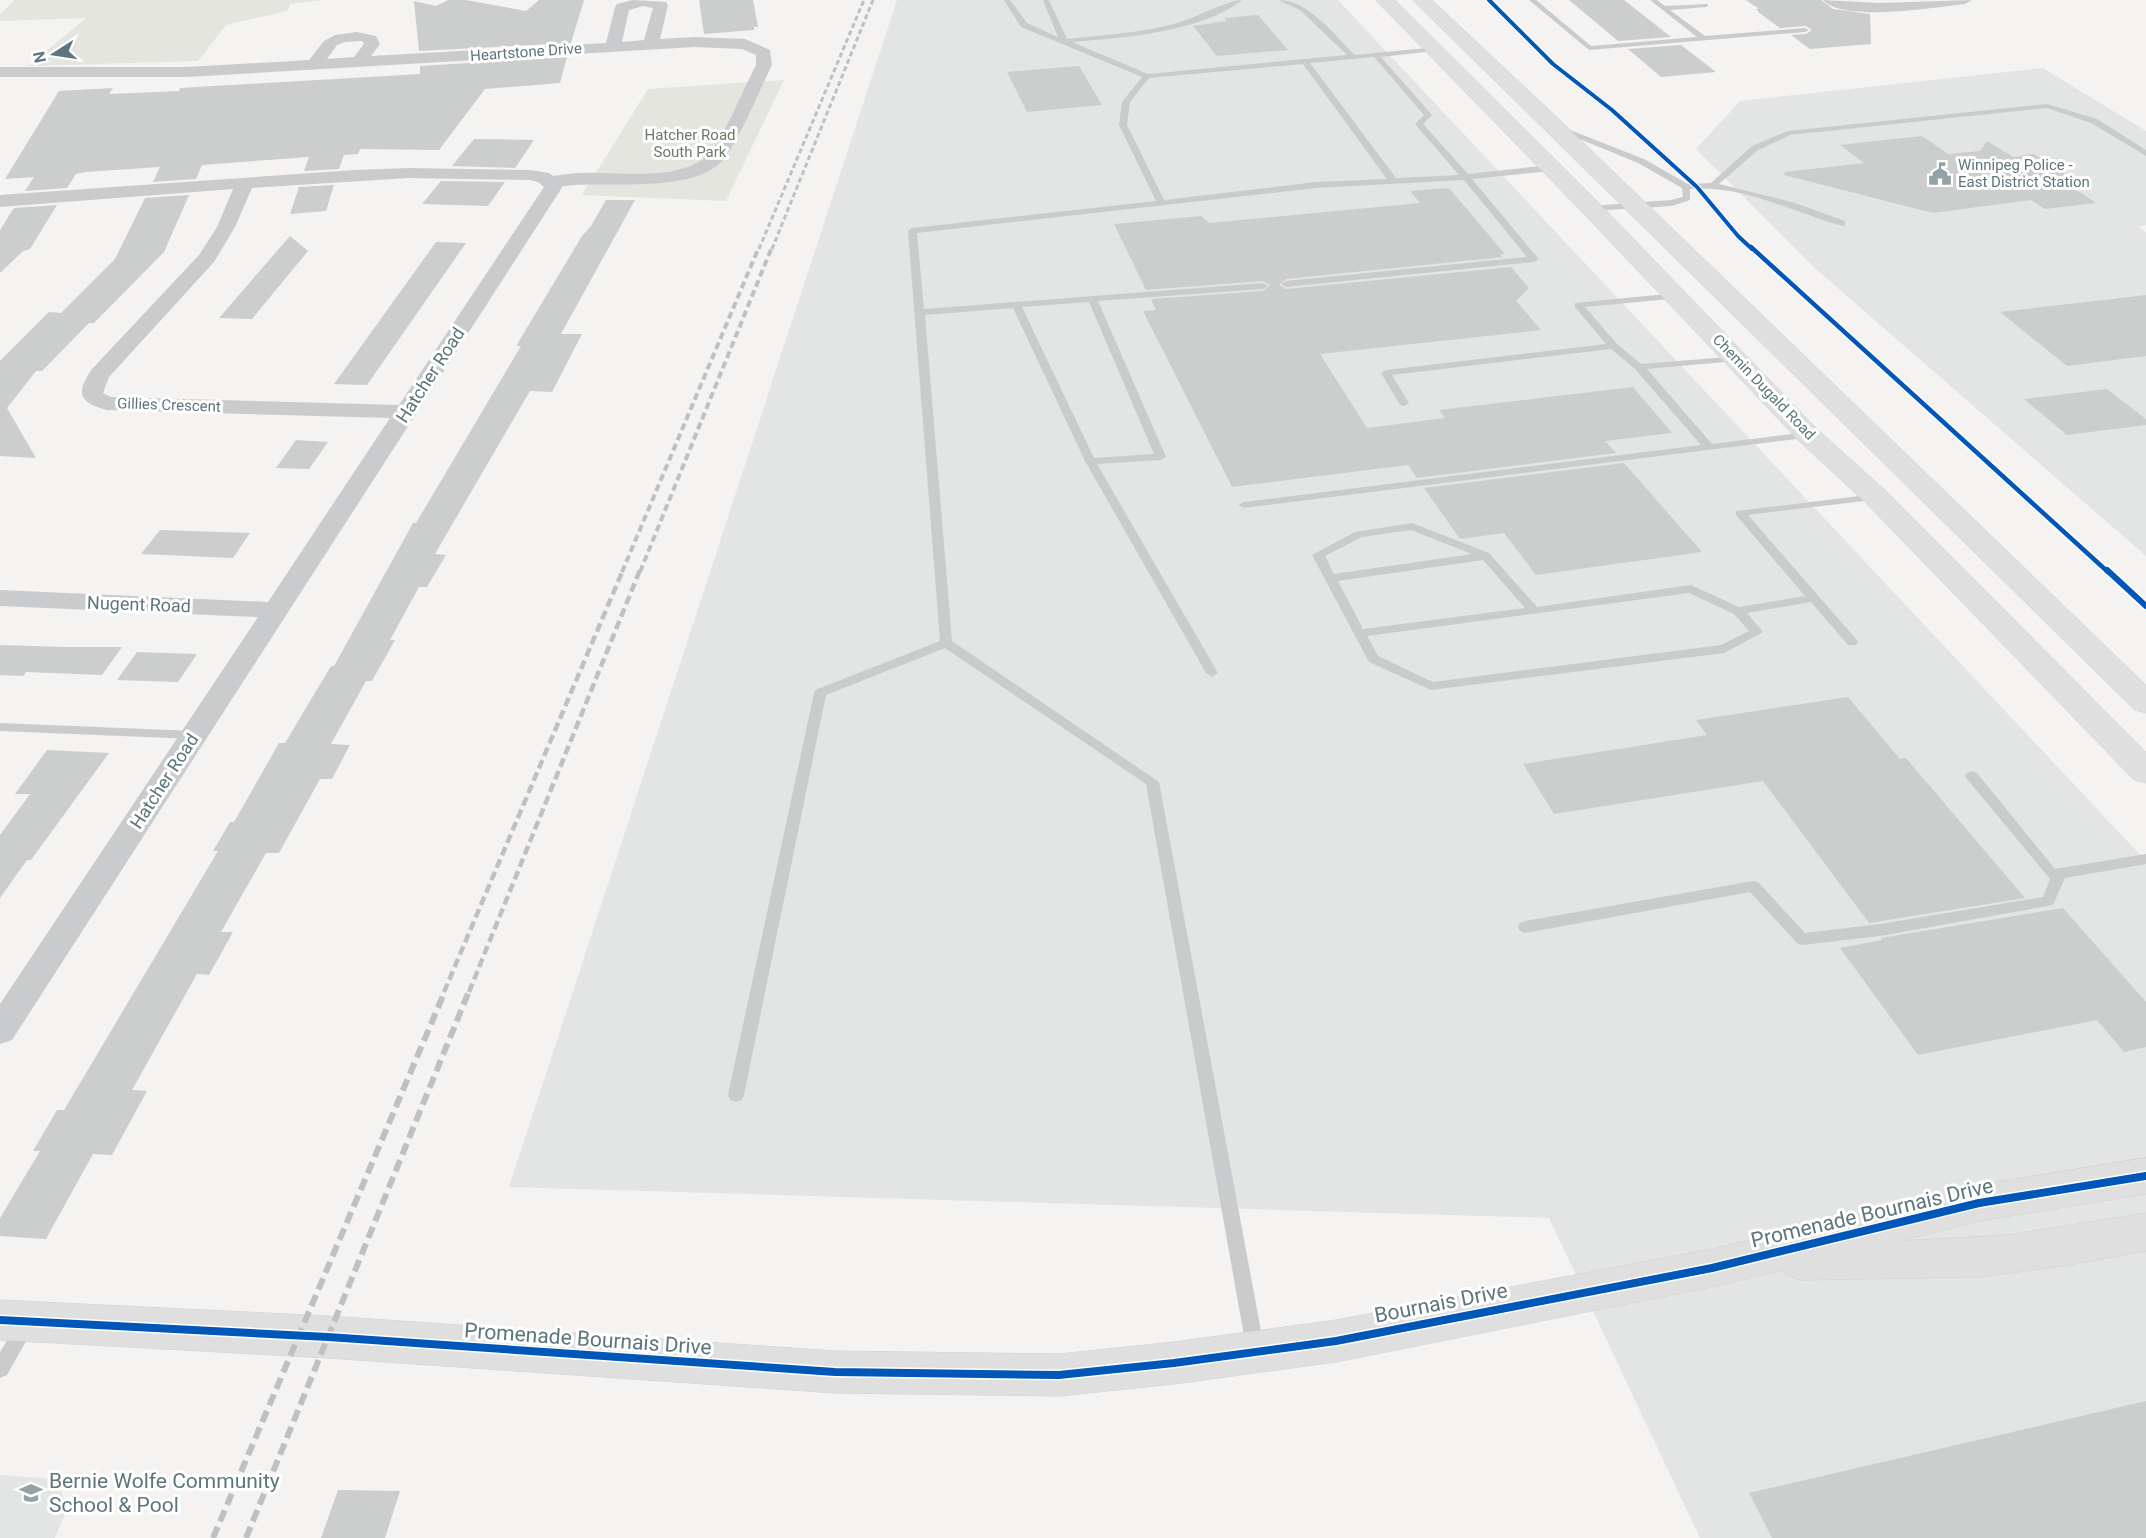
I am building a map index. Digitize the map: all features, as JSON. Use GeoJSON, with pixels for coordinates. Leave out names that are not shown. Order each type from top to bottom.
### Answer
{"type":"FeatureCollection","features":[{"type":"Feature","properties":{"kind":"main road","name":"Chemin Dugald Road"},"geometry":{"type":"LineString","coordinates":[[1385,0],[1677,296],[1808,435],[1876,497],[2146,772]]}},
{"type":"Feature","properties":{"kind":"main road"},"geometry":{"type":"LineString","coordinates":[[1422,0],[1557,128],[2146,703]]}},
{"type":"Feature","properties":{"kind":"main road","name":"Promenade Bournais Drive"},"geometry":{"type":"LineString","coordinates":[[1712,1268],[1978,1203],[2146,1176]]}},
{"type":"Feature","properties":{"kind":"main road","name":"Promenade Bournais Drive"},"geometry":{"type":"LineString","coordinates":[[1712,1268],[1834,1259],[1926,1260],[2018,1254],[2146,1232]]}},
{"type":"Feature","properties":{"kind":"main road","name":"Bournais Drive"},"geometry":{"type":"LineString","coordinates":[[1174,1363],[1336,1341],[1712,1268]]}},
{"type":"Feature","properties":{"kind":"main road","name":"Promenade Bournais Drive"},"geometry":{"type":"LineString","coordinates":[[14,1321],[286,1337],[328,1337],[835,1372],[1059,1375],[1174,1363]]}},
{"type":"Feature","properties":{"kind":"street"},"geometry":{"type":"LineString","coordinates":[[1830,0],[1847,6],[1869,8],[1965,0]]}},
{"type":"Feature","properties":{"kind":"street"},"geometry":{"type":"LineString","coordinates":[[613,46],[621,7],[643,2],[661,5],[651,44]]}},
{"type":"Feature","properties":{"kind":"street"},"geometry":{"type":"LineString","coordinates":[[313,66],[332,42],[363,36],[371,39],[372,44],[359,62]]}},
{"type":"Feature","properties":{"kind":"street","name":"Heartstone Drive"},"geometry":{"type":"LineString","coordinates":[[0,72],[177,72],[313,66],[613,46],[725,42],[745,44],[765,53],[764,65],[718,155],[698,169],[678,176],[654,179],[579,178],[551,182]]}},
{"type":"Feature","properties":{"kind":"street"},"geometry":{"type":"LineString","coordinates":[[0,201],[410,173],[530,175],[543,177],[551,182]]}},
{"type":"Feature","properties":{"kind":"street","name":"Hatcher Road"},"geometry":{"type":"LineString","coordinates":[[0,1031],[551,193],[554,186],[551,182]]}},
{"type":"Feature","properties":{"kind":"street","name":"Gillies Crescent"},"geometry":{"type":"LineString","coordinates":[[245,183],[226,227],[207,258],[100,374],[92,388],[92,396],[107,403],[406,412]]}},
{"type":"Feature","properties":{"kind":"street","name":"Nugent Road"},"geometry":{"type":"LineString","coordinates":[[0,598],[277,610]]}},
{"type":"Feature","properties":{"kind":"lane"},"geometry":{"type":"LineString","coordinates":[[1007,0],[1024,25],[1147,76],[1434,49]]}},
{"type":"Feature","properties":{"kind":"lane"},"geometry":{"type":"LineString","coordinates":[[1046,0],[1064,41]]}},
{"type":"Feature","properties":{"kind":"lane"},"geometry":{"type":"LineString","coordinates":[[1064,41],[1174,27],[1213,14],[1239,0]]}},
{"type":"Feature","properties":{"kind":"lane"},"geometry":{"type":"LineString","coordinates":[[1281,0],[1302,9],[1353,57]]}},
{"type":"Feature","properties":{"kind":"lane"},"geometry":{"type":"LineString","coordinates":[[1532,0],[1589,48],[1805,30]]}},
{"type":"Feature","properties":{"kind":"lane"},"geometry":{"type":"LineString","coordinates":[[1653,0],[1704,39]]}},
{"type":"Feature","properties":{"kind":"lane"},"geometry":{"type":"LineString","coordinates":[[1664,8],[1706,5]]}},
{"type":"Feature","properties":{"kind":"lane"},"geometry":{"type":"LineString","coordinates":[[1286,284],[1534,259],[1419,124],[1428,115],[1376,55]]}},
{"type":"Feature","properties":{"kind":"lane"},"geometry":{"type":"LineString","coordinates":[[1305,61],[1394,182]]}},
{"type":"Feature","properties":{"kind":"lane"},"geometry":{"type":"LineString","coordinates":[[1147,76],[1125,102],[1124,125],[1161,203]]}},
{"type":"Feature","properties":{"kind":"lane"},"geometry":{"type":"LineString","coordinates":[[1713,185],[1755,148],[1788,133],[2047,106],[2094,121],[2146,154]]}},
{"type":"Feature","properties":{"kind":"lane"},"geometry":{"type":"LineString","coordinates":[[1557,128],[1641,161],[1686,187],[1713,185],[1788,204],[1842,223]]}},
{"type":"Feature","properties":{"kind":"lane"},"geometry":{"type":"LineString","coordinates":[[946,643],[912,231],[1316,185],[1466,177],[1550,168]]}},
{"type":"Feature","properties":{"kind":"lane"},"geometry":{"type":"LineString","coordinates":[[1592,209],[1672,203],[1687,198],[1686,187]]}},
{"type":"Feature","properties":{"kind":"lane"},"geometry":{"type":"LineString","coordinates":[[920,312],[1263,286]]}},
{"type":"Feature","properties":{"kind":"lane"},"geometry":{"type":"LineString","coordinates":[[1677,296],[1578,305],[1613,346],[1639,367],[1709,447]]}},
{"type":"Feature","properties":{"kind":"lane"},"geometry":{"type":"LineString","coordinates":[[1090,461],[1161,457],[1093,300]]}},
{"type":"Feature","properties":{"kind":"lane"},"geometry":{"type":"LineString","coordinates":[[1016,305],[1090,461],[1212,673]]}},
{"type":"Feature","properties":{"kind":"lane"},"geometry":{"type":"LineString","coordinates":[[1404,403],[1386,373],[1613,346]]}},
{"type":"Feature","properties":{"kind":"lane"},"geometry":{"type":"LineString","coordinates":[[1639,367],[1736,358]]}},
{"type":"Feature","properties":{"kind":"lane"},"geometry":{"type":"LineString","coordinates":[[1244,505],[1808,435]]}},
{"type":"Feature","properties":{"kind":"lane"},"geometry":{"type":"LineString","coordinates":[[1852,642],[1740,513],[1876,497]]}},
{"type":"Feature","properties":{"kind":"lane"},"geometry":{"type":"LineString","coordinates":[[1359,633],[1534,611],[1691,589],[1738,611],[1757,632],[1724,649],[1431,686],[1373,659],[1359,633],[1318,555],[1359,534],[1413,526],[1485,555],[1534,611]]}},
{"type":"Feature","properties":{"kind":"lane"},"geometry":{"type":"LineString","coordinates":[[1330,578],[1485,555]]}},
{"type":"Feature","properties":{"kind":"lane"},"geometry":{"type":"LineString","coordinates":[[1738,611],[1814,598]]}},
{"type":"Feature","properties":{"kind":"lane"},"geometry":{"type":"LineString","coordinates":[[736,1095],[820,693],[946,643]]}},
{"type":"Feature","properties":{"kind":"lane"},"geometry":{"type":"LineString","coordinates":[[946,643],[1152,782],[1256,1352]]}},
{"type":"Feature","properties":{"kind":"lane"},"geometry":{"type":"LineString","coordinates":[[0,727],[194,735]]}},
{"type":"Feature","properties":{"kind":"lane"},"geometry":{"type":"LineString","coordinates":[[1972,776],[2052,875],[2146,859]]}},
{"type":"Feature","properties":{"kind":"lane"},"geometry":{"type":"LineString","coordinates":[[1525,927],[1753,886],[1802,939],[1880,930],[2048,901],[2059,874]]}},
{"type":"Feature","properties":{"kind":"lane"},"geometry":{"type":"LineString","coordinates":[[0,1369],[14,1321]]}},
{"type":"Feature","properties":{"kind":"shaded area"},"geometry":{"type":"Polygon","coordinates":[[[897,0],[1338,0],[2146,861],[2146,1538],[1700,1538],[1549,1218],[509,1187],[897,0]]]}},
{"type":"Feature","properties":{"kind":"shaded area"},"geometry":{"type":"Polygon","coordinates":[[[2043,68],[2146,131],[2146,225],[2139,227],[2146,232],[2146,556],[1817,270],[1696,149],[1740,101],[2043,68]]]}},
{"type":"Feature","properties":{"kind":"shaded area","name":"Bernie Wolfe Community School & Pool"},"geometry":{"type":"Polygon","coordinates":[[[0,1475],[55,1479],[68,1507],[55,1538],[0,1538],[0,1475]]]}},
{"type":"Feature","properties":{"kind":"green space"},"geometry":{"type":"Polygon","coordinates":[[[15,0],[324,0],[290,4],[287,11],[226,25],[198,61],[28,66],[86,18],[0,21],[0,14],[15,0]]]}},
{"type":"Feature","properties":{"kind":"green space","name":"Hatcher Road South Park"},"geometry":{"type":"Polygon","coordinates":[[[784,80],[726,201],[582,195],[648,89],[784,80]]]}},
{"type":"Feature","properties":{"kind":"building"},"geometry":{"type":"Polygon","coordinates":[[[448,0],[466,0],[526,11],[539,0],[584,0],[571,43],[419,51],[414,1],[436,6],[448,0]]]}},
{"type":"Feature","properties":{"kind":"building"},"geometry":{"type":"Polygon","coordinates":[[[699,0],[753,0],[758,27],[754,27],[754,30],[704,34],[699,0]]]}},
{"type":"Feature","properties":{"kind":"building"},"geometry":{"type":"Polygon","coordinates":[[[1569,0],[1624,0],[1671,37],[1618,41],[1569,0]]]}},
{"type":"Feature","properties":{"kind":"building"},"geometry":{"type":"Polygon","coordinates":[[[1746,0],[1821,0],[1833,9],[1870,14],[1871,44],[1810,49],[1791,35],[1806,34],[1811,31],[1810,28],[1805,26],[1780,28],[1746,0]]]}},
{"type":"Feature","properties":{"kind":"building"},"geometry":{"type":"Polygon","coordinates":[[[1258,15],[1288,50],[1217,56],[1193,26],[1227,21],[1224,18],[1258,15]]]}},
{"type":"Feature","properties":{"kind":"building"},"geometry":{"type":"Polygon","coordinates":[[[1681,45],[1716,72],[1661,77],[1628,49],[1681,45]]]}},
{"type":"Feature","properties":{"kind":"building"},"geometry":{"type":"Polygon","coordinates":[[[567,57],[560,83],[485,89],[439,150],[360,149],[358,154],[344,155],[339,169],[304,171],[309,157],[202,165],[196,179],[153,182],[160,167],[85,172],[76,174],[67,188],[25,191],[34,177],[5,179],[59,91],[113,88],[109,94],[179,91],[180,88],[420,74],[420,66],[567,57]]]}},
{"type":"Feature","properties":{"kind":"building"},"geometry":{"type":"Polygon","coordinates":[[[1079,66],[1102,105],[1027,112],[1007,72],[1079,66]]]}},
{"type":"Feature","properties":{"kind":"building","name":"Winnipeg Police - East District Station"},"geometry":{"type":"Polygon","coordinates":[[[1922,136],[1948,154],[1980,151],[1987,141],[2013,157],[2034,154],[2073,179],[2061,180],[2096,203],[2045,209],[2031,200],[1933,213],[1784,175],[1785,172],[1864,163],[1840,145],[1922,136]]]}},
{"type":"Feature","properties":{"kind":"building"},"geometry":{"type":"Polygon","coordinates":[[[474,139],[534,140],[515,168],[452,166],[474,139]]]}},
{"type":"Feature","properties":{"kind":"building"},"geometry":{"type":"Polygon","coordinates":[[[441,181],[505,182],[488,206],[422,204],[441,181]]]}},
{"type":"Feature","properties":{"kind":"building"},"geometry":{"type":"Polygon","coordinates":[[[334,185],[326,211],[290,214],[299,187],[334,185]]]}},
{"type":"Feature","properties":{"kind":"building"},"geometry":{"type":"Polygon","coordinates":[[[1449,188],[1505,254],[1500,254],[1503,257],[1286,279],[1279,285],[1286,289],[1511,267],[1529,288],[1516,301],[1541,330],[1320,354],[1367,428],[1445,418],[1439,410],[1633,387],[1672,433],[1605,441],[1616,453],[1417,478],[1408,465],[1232,487],[1143,311],[1156,310],[1151,299],[1263,291],[1270,285],[1263,281],[1146,290],[1114,224],[1201,216],[1209,223],[1420,203],[1410,191],[1449,188]]]}},
{"type":"Feature","properties":{"kind":"building"},"geometry":{"type":"Polygon","coordinates":[[[189,195],[164,252],[94,323],[89,323],[42,371],[36,371],[7,408],[36,458],[0,456],[0,361],[49,312],[61,313],[115,259],[145,198],[189,195]]]}},
{"type":"Feature","properties":{"kind":"building"},"geometry":{"type":"Polygon","coordinates":[[[606,200],[635,200],[561,334],[582,334],[552,392],[530,391],[435,554],[446,555],[427,587],[419,587],[390,640],[395,640],[372,681],[366,681],[331,744],[350,745],[332,779],[320,779],[279,853],[266,853],[221,932],[233,932],[209,975],[197,974],[132,1090],[147,1091],[112,1155],[93,1154],[46,1239],[0,1236],[0,1218],[40,1151],[33,1151],[57,1110],[64,1110],[218,851],[213,851],[230,822],[234,822],[279,743],[285,743],[331,666],[334,666],[413,523],[416,523],[521,346],[516,346],[606,200]]]}},
{"type":"Feature","properties":{"kind":"building"},"geometry":{"type":"Polygon","coordinates":[[[57,205],[30,249],[23,251],[0,273],[0,230],[14,208],[57,205]]]}},
{"type":"Feature","properties":{"kind":"building"},"geometry":{"type":"Polygon","coordinates":[[[290,236],[308,251],[252,319],[219,318],[290,236]]]}},
{"type":"Feature","properties":{"kind":"building"},"geometry":{"type":"Polygon","coordinates":[[[436,242],[466,243],[367,385],[334,384],[436,242]]]}},
{"type":"Feature","properties":{"kind":"building"},"geometry":{"type":"Polygon","coordinates":[[[2146,295],[2146,356],[2067,366],[2000,312],[2146,295]]]}},
{"type":"Feature","properties":{"kind":"building"},"geometry":{"type":"Polygon","coordinates":[[[2107,389],[2146,419],[2146,425],[2067,435],[2024,399],[2107,389]]]}},
{"type":"Feature","properties":{"kind":"building"},"geometry":{"type":"Polygon","coordinates":[[[296,440],[328,442],[309,469],[276,468],[296,440]]]}},
{"type":"Feature","properties":{"kind":"building"},"geometry":{"type":"Polygon","coordinates":[[[1624,463],[1702,552],[1536,575],[1504,533],[1460,539],[1424,488],[1624,463]]]}},
{"type":"Feature","properties":{"kind":"building"},"geometry":{"type":"Polygon","coordinates":[[[160,530],[250,533],[233,558],[141,554],[160,530]]]}},
{"type":"Feature","properties":{"kind":"building"},"geometry":{"type":"Polygon","coordinates":[[[0,645],[122,647],[102,675],[26,672],[23,676],[0,675],[0,645]]]}},
{"type":"Feature","properties":{"kind":"building"},"geometry":{"type":"Polygon","coordinates":[[[137,652],[197,654],[178,682],[117,680],[137,652]]]}},
{"type":"Feature","properties":{"kind":"building"},"geometry":{"type":"Polygon","coordinates":[[[1848,697],[1900,759],[1906,758],[2025,898],[1869,923],[1763,781],[1554,814],[1523,764],[1707,735],[1696,720],[1848,697]]]}},
{"type":"Feature","properties":{"kind":"building"},"geometry":{"type":"Polygon","coordinates":[[[47,750],[109,753],[31,860],[27,860],[0,898],[0,835],[30,794],[15,794],[47,750]]]}},
{"type":"Feature","properties":{"kind":"building"},"geometry":{"type":"Polygon","coordinates":[[[2063,908],[2146,1002],[2146,1047],[2124,1052],[2097,1020],[1918,1055],[1840,948],[1882,940],[1881,938],[2063,908]]]}},
{"type":"Feature","properties":{"kind":"building"},"geometry":{"type":"Polygon","coordinates":[[[2146,1401],[2146,1538],[1772,1538],[1749,1493],[2146,1401]]]}},
{"type":"Feature","properties":{"kind":"building"},"geometry":{"type":"Polygon","coordinates":[[[338,1490],[400,1491],[385,1538],[321,1538],[338,1490]]]}},
{"type":"Feature","properties":{"kind":"railway"},"geometry":{"type":"LineString","coordinates":[[759,249],[864,0]]}},
{"type":"Feature","properties":{"kind":"railway"},"geometry":{"type":"LineString","coordinates":[[772,249],[873,0]]}},
{"type":"Feature","properties":{"kind":"railway"},"geometry":{"type":"LineString","coordinates":[[622,572],[759,247]]}},
{"type":"Feature","properties":{"kind":"railway"},"geometry":{"type":"LineString","coordinates":[[640,572],[772,247]]}},
{"type":"Feature","properties":{"kind":"railway"},"geometry":{"type":"LineString","coordinates":[[444,992],[623,570]]}},
{"type":"Feature","properties":{"kind":"railway"},"geometry":{"type":"LineString","coordinates":[[469,992],[640,570]]}},
{"type":"Feature","properties":{"kind":"railway"},"geometry":{"type":"LineString","coordinates":[[213,1538],[445,991]]}},
{"type":"Feature","properties":{"kind":"railway"},"geometry":{"type":"LineString","coordinates":[[246,1538],[469,991]]}},
{"type":"Feature","properties":{"kind":"cycle path"},"geometry":{"type":"LineString","coordinates":[[1489,0],[1553,64],[1612,110],[1697,187],[1738,236],[2146,606]]}},
{"type":"Feature","properties":{"kind":"cycle path"},"geometry":{"type":"LineString","coordinates":[[0,1320],[328,1337],[835,1372],[1059,1375],[1174,1363],[1336,1341],[1712,1268],[1979,1203],[2146,1176]]}},
{"type":"Feature","properties":{"kind":"place","name":"Winnipeg Police - East District Station"},"geometry":{"type":"Point","coordinates":[1940,174]}},
{"type":"Feature","properties":{"kind":"place","name":"Bernie Wolfe Community School & Pool"},"geometry":{"type":"Point","coordinates":[31,1493]}}]}
